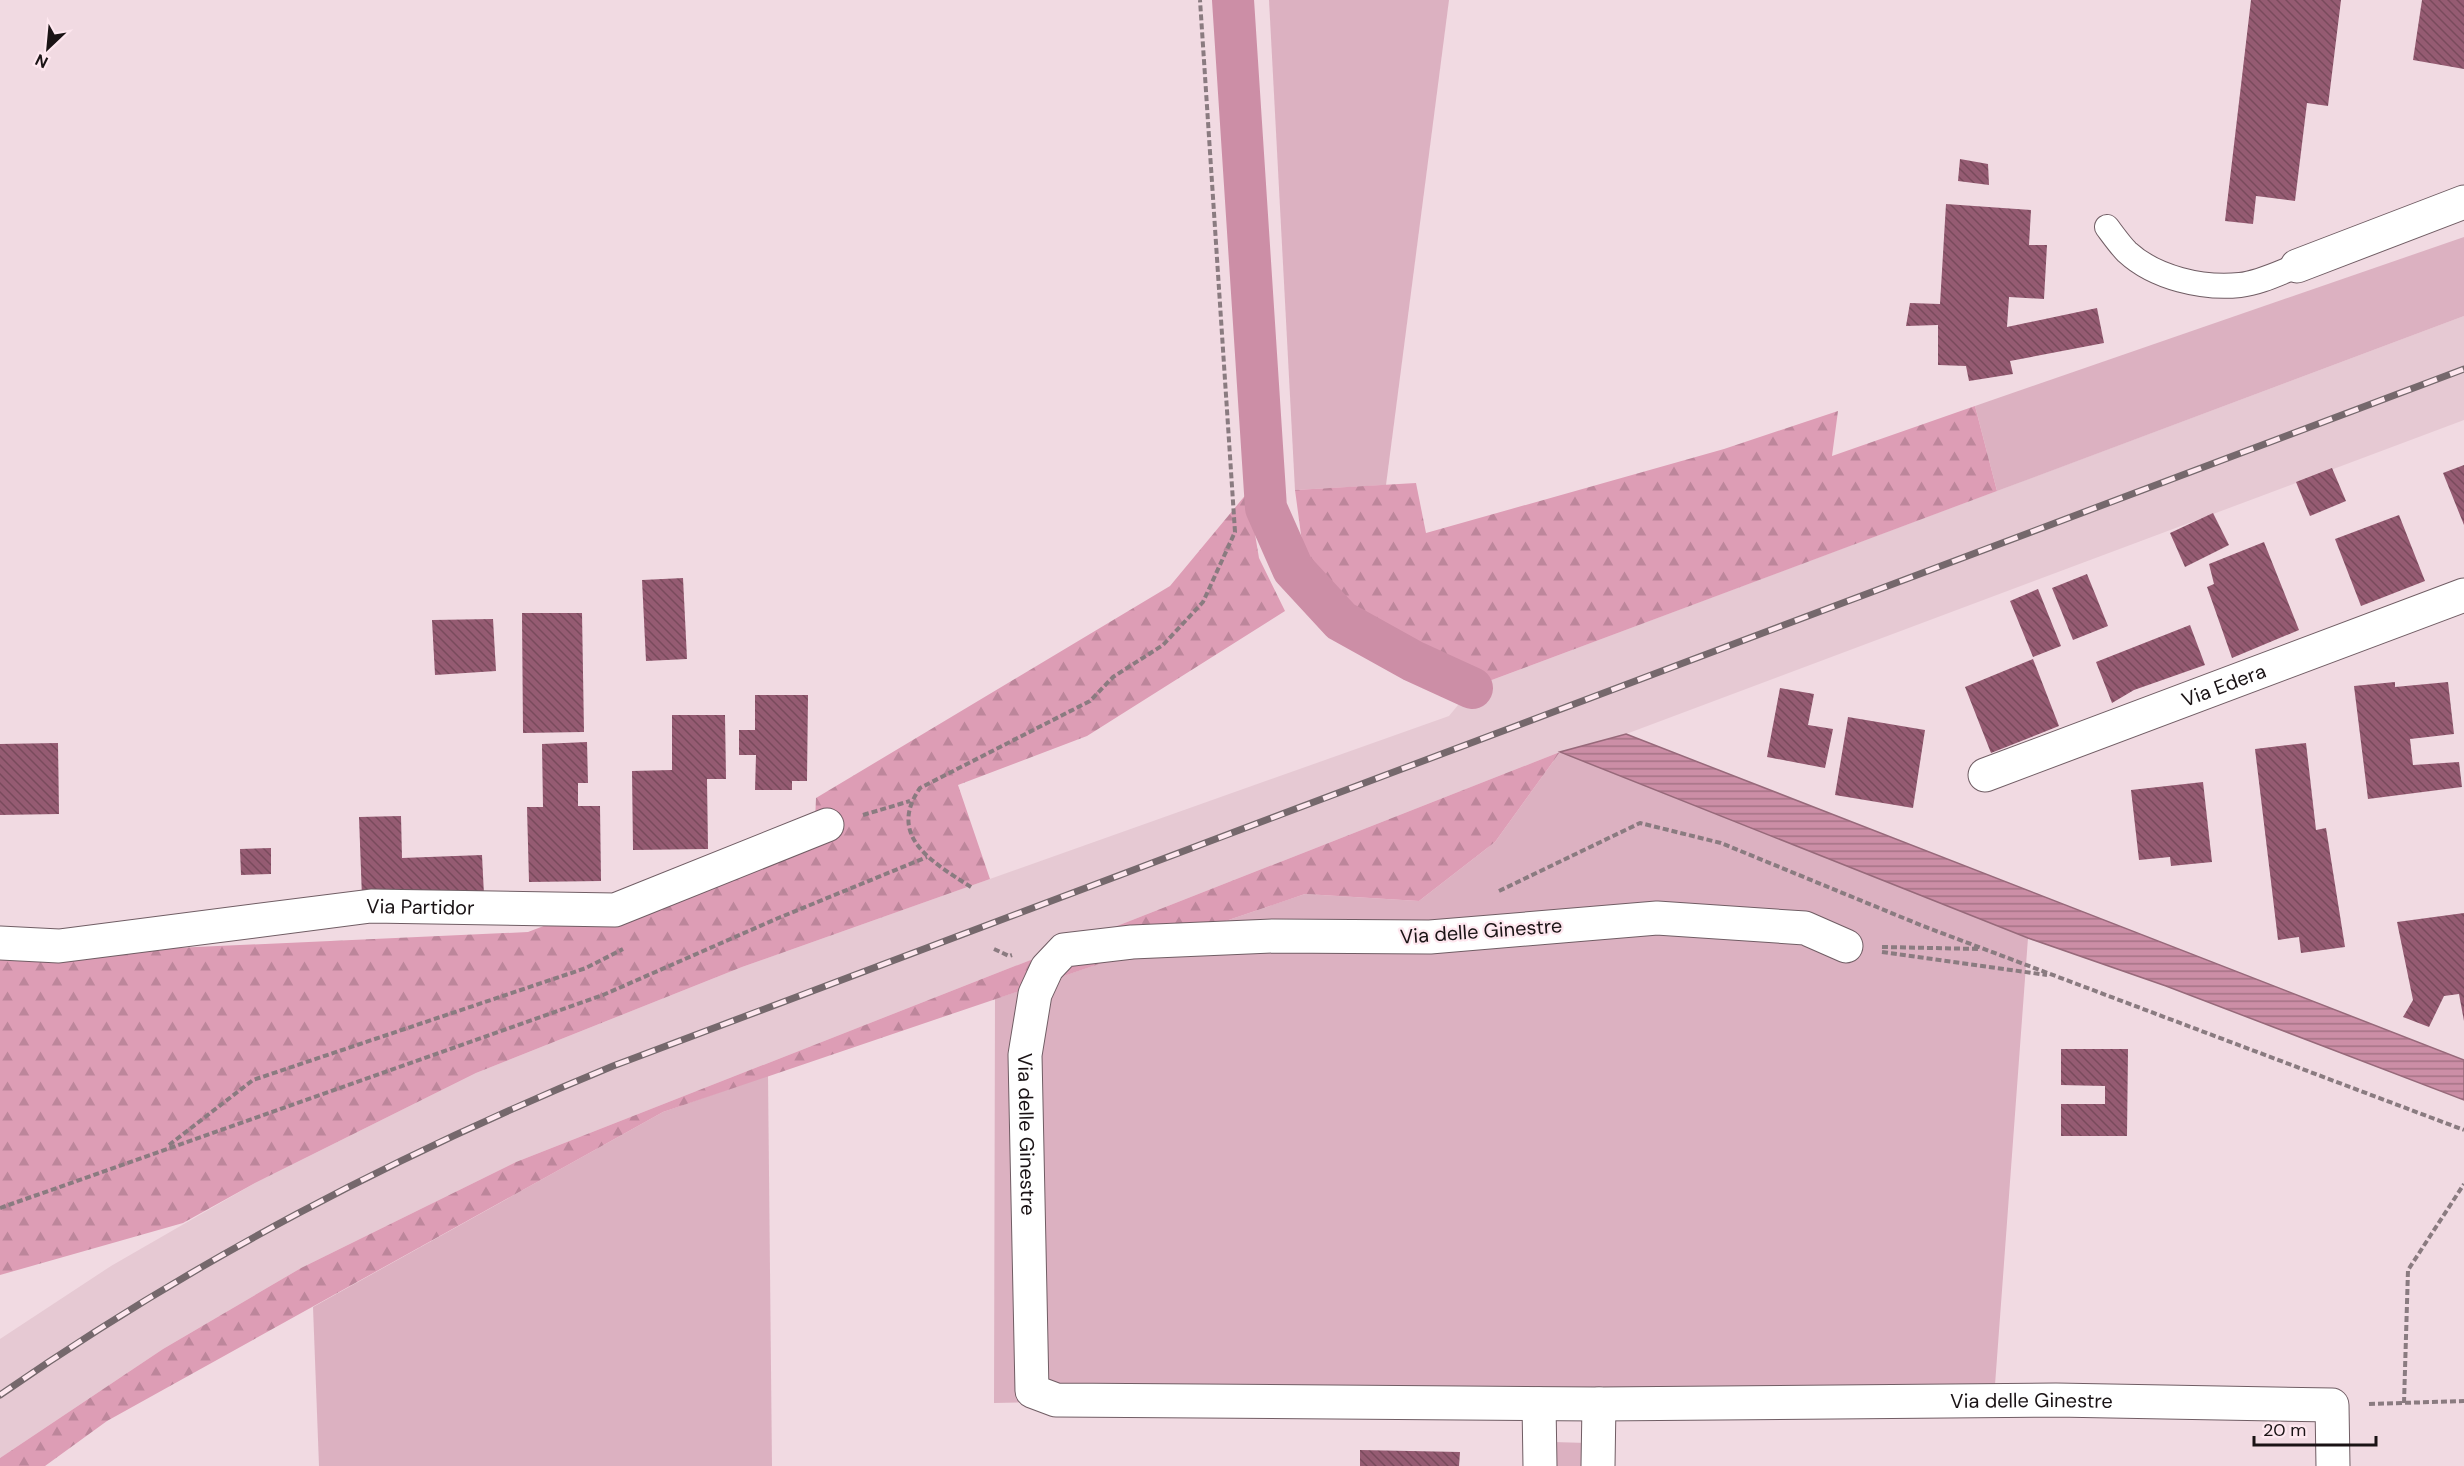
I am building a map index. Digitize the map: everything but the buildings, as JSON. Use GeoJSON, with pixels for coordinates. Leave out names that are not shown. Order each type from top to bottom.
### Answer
{"type":"FeatureCollection","features":[{"type":"Feature","properties":{"kind":"street"},"geometry":{"type":"LineString","coordinates":[[2297,266],[2464,202]]}},
{"type":"Feature","properties":{"kind":"street","name":"Via Edera"},"geometry":{"type":"LineString","coordinates":[[1985,775],[2464,595]]}},
{"type":"Feature","properties":{"kind":"street","name":"Via Partidor"},"geometry":{"type":"LineString","coordinates":[[0,943],[59,946],[371,906],[615,910],[827,825]]}},
{"type":"Feature","properties":{"kind":"street","name":"Via delle Ginestre"},"geometry":{"type":"LineString","coordinates":[[1845,946],[1805,927],[1657,918],[1430,937],[1273,936],[1132,942],[1064,950],[1047,968],[1035,994],[1025,1055],[1032,1391],[1056,1400],[1539,1404],[2056,1400],[2332,1405]]}},
{"type":"Feature","properties":{"kind":"street"},"geometry":{"type":"LineString","coordinates":[[1539,1404],[1540,1466]]}},
{"type":"Feature","properties":{"kind":"street"},"geometry":{"type":"LineString","coordinates":[[1598,1466],[1599,1404]]}},
{"type":"Feature","properties":{"kind":"street"},"geometry":{"type":"LineString","coordinates":[[2332,1405],[2333,1466]]}},
{"type":"Feature","properties":{"kind":"lane"},"geometry":{"type":"LineString","coordinates":[[2107,227],[2127,253],[2157,271],[2184,282],[2222,286],[2242,285],[2297,266]]}},
{"type":"Feature","properties":{"kind":"path"},"geometry":{"type":"LineString","coordinates":[[971,887],[927,857],[911,835],[906,820],[911,801],[920,788],[1090,701],[1113,677],[1163,645],[1203,602],[1235,532],[1200,0]]}},
{"type":"Feature","properties":{"kind":"path"},"geometry":{"type":"LineString","coordinates":[[827,825],[911,801]]}},
{"type":"Feature","properties":{"kind":"path"},"geometry":{"type":"LineString","coordinates":[[0,1208],[167,1147],[603,995],[776,919],[927,857]]}},
{"type":"Feature","properties":{"kind":"path"},"geometry":{"type":"LineString","coordinates":[[167,1147],[253,1080],[586,968],[628,946]]}},
{"type":"Feature","properties":{"kind":"path"},"geometry":{"type":"LineString","coordinates":[[1845,946],[1983,949]]}},
{"type":"Feature","properties":{"kind":"path"},"geometry":{"type":"LineString","coordinates":[[1845,946],[2057,977]]}},
{"type":"Feature","properties":{"kind":"path"},"geometry":{"type":"LineString","coordinates":[[2404,1403],[2408,1270],[2464,1184]]}},
{"type":"Feature","properties":{"kind":"path"},"geometry":{"type":"LineString","coordinates":[[2332,1405],[2464,1401]]}},
{"type":"Feature","properties":{"kind":"shaded area"},"geometry":{"type":"Polygon","coordinates":[[[1269,0],[1449,0],[1386,485],[1295,490],[1269,0]]]}},
{"type":"Feature","properties":{"kind":"shaded area"},"geometry":{"type":"Polygon","coordinates":[[[2464,237],[2464,316],[1997,491],[1975,406],[2464,237]]]}},
{"type":"Feature","properties":{"kind":"shaded area"},"geometry":{"type":"Polygon","coordinates":[[[2464,316],[2464,420],[1626,734],[1560,752],[516,1162],[301,1268],[163,1349],[0,1458],[0,1339],[111,1266],[255,1183],[476,1073],[742,967],[1449,716],[1472,688],[1481,684],[2464,316]]]}},
{"type":"Feature","properties":{"kind":"shaded area"},"geometry":{"type":"Polygon","coordinates":[[[1626,734],[2464,1060],[2464,1100],[2166,986],[2028,938],[1560,752],[1626,734]]]}},
{"type":"Feature","properties":{"kind":"shaded area"},"geometry":{"type":"Polygon","coordinates":[[[1560,752],[2028,938],[1995,1385],[994,1403],[995,999],[1305,894],[1419,901],[1495,842],[1560,752]]]}},
{"type":"Feature","properties":{"kind":"shaded area"},"geometry":{"type":"Polygon","coordinates":[[[768,1075],[772,1466],[319,1466],[313,1307],[663,1112],[768,1075]]]}},
{"type":"Feature","properties":{"kind":"shaded area"},"geometry":{"type":"Polygon","coordinates":[[[1553,1442],[1587,1443],[1587,1466],[1553,1466],[1553,1442]]]}},
{"type":"Feature","properties":{"kind":"green space"},"geometry":{"type":"Polygon","coordinates":[[[1975,406],[1997,491],[1481,684],[1356,618],[1316,576],[1302,542],[1295,490],[1416,483],[1426,533],[1724,449],[1838,411],[1832,456],[1975,406]]]}},
{"type":"Feature","properties":{"kind":"green space"},"geometry":{"type":"Polygon","coordinates":[[[1248,492],[1259,558],[1285,611],[1087,736],[958,785],[990,879],[742,967],[476,1073],[255,1183],[183,1223],[0,1275],[0,956],[528,932],[815,822],[816,798],[1170,586],[1248,492]]]}},
{"type":"Feature","properties":{"kind":"green space"},"geometry":{"type":"Polygon","coordinates":[[[1560,752],[1495,842],[1419,901],[1305,894],[663,1112],[107,1421],[45,1466],[0,1466],[0,1458],[163,1349],[301,1268],[516,1162],[1560,752]]]}},
{"type":"Feature","properties":{"kind":"waterway"},"geometry":{"type":"LineString","coordinates":[[1233,0],[1266,508],[1293,569],[1341,621],[1413,661],[1472,688]]}},
{"type":"Feature","properties":{"kind":"railway"},"geometry":{"type":"LineString","coordinates":[[0,1395],[147,1299],[298,1214],[452,1136],[613,1066],[2464,369]]}}]}
